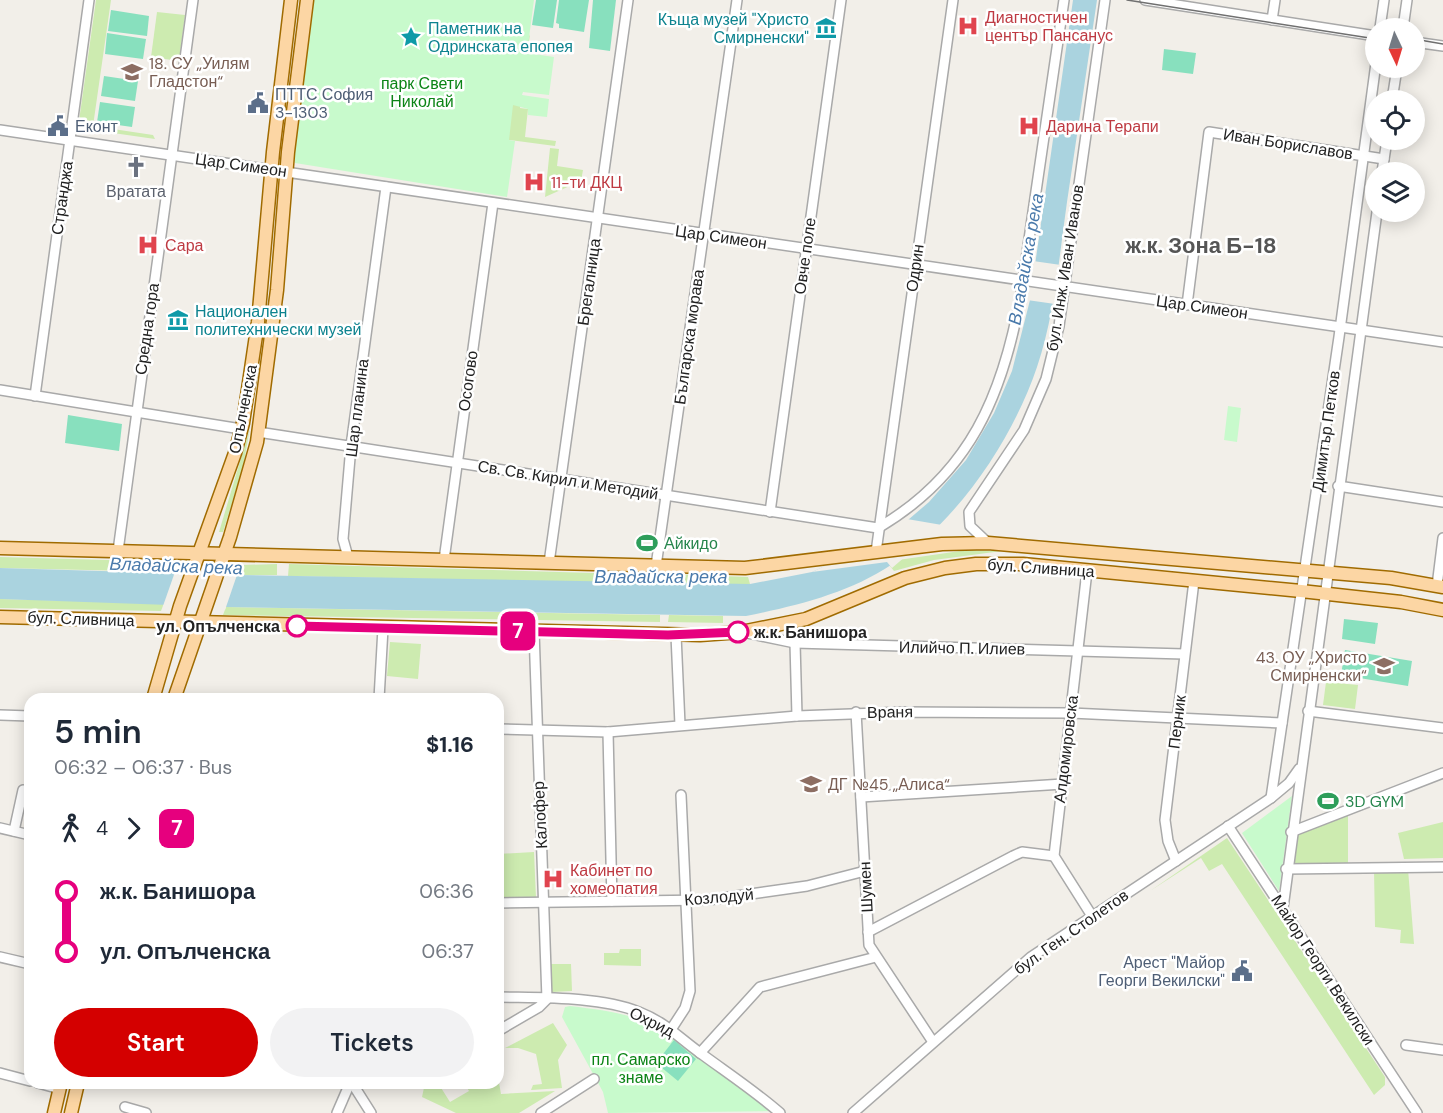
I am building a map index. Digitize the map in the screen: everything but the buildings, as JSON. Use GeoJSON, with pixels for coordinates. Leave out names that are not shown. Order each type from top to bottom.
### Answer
{"type":"FeatureCollection","features":[{"type":"Feature","properties":{"kind":"main road","name":"Опълченска"},"geometry":{"type":"LineString","coordinates":[[155,693],[177,617],[241,429],[258,322],[291,0]]}},
{"type":"Feature","properties":{"kind":"main road","name":"Опълченска"},"geometry":{"type":"LineString","coordinates":[[176,693],[250,470],[258,432],[278,290],[307,0]]}},
{"type":"Feature","properties":{"kind":"main road","name":"бул. Сливница"},"geometry":{"type":"LineString","coordinates":[[0,548],[118,551],[222,559],[348,557],[768,567],[924,546],[988,543],[1305,570],[1440,586]]}},
{"type":"Feature","properties":{"kind":"main road","name":"бул. Сливница"},"geometry":{"type":"LineString","coordinates":[[0,617],[177,617],[383,628],[676,635],[741,632],[806,619],[905,578],[945,568],[976,564],[1023,564],[1301,591],[1401,602],[1443,610]]}},
{"type":"Feature","properties":{"kind":"main road"},"geometry":{"type":"LineString","coordinates":[[54,1113],[60,1089]]}},
{"type":"Feature","properties":{"kind":"main road"},"geometry":{"type":"LineString","coordinates":[[71,1113],[77,1089]]}},
{"type":"Feature","properties":{"kind":"street","name":"Странджа"},"geometry":{"type":"LineString","coordinates":[[35,396],[89,0]]}},
{"type":"Feature","properties":{"kind":"street","name":"Средна гора"},"geometry":{"type":"LineString","coordinates":[[118,551],[135,411],[194,0]]}},
{"type":"Feature","properties":{"kind":"street","name":"Брегалница"},"geometry":{"type":"LineString","coordinates":[[549,563],[628,0]]}},
{"type":"Feature","properties":{"kind":"street","name":"Българска морава"},"geometry":{"type":"LineString","coordinates":[[656,566],[736,0]]}},
{"type":"Feature","properties":{"kind":"street","name":"Овче поле"},"geometry":{"type":"LineString","coordinates":[[770,512],[840,0]]}},
{"type":"Feature","properties":{"kind":"street","name":"Одрин"},"geometry":{"type":"LineString","coordinates":[[876,552],[953,0]]}},
{"type":"Feature","properties":{"kind":"street"},"geometry":{"type":"LineString","coordinates":[[878,532],[929,493],[958,457],[982,419],[1008,356],[1026,281],[1064,0]]}},
{"type":"Feature","properties":{"kind":"street","name":"бул. Инж. Иван Иванов"},"geometry":{"type":"LineString","coordinates":[[988,543],[970,526],[969,512],[1012,450],[1038,401],[1057,334],[1062,286],[1105,0]]}},
{"type":"Feature","properties":{"kind":"street"},"geometry":{"type":"LineString","coordinates":[[1145,0],[1365,34]]}},
{"type":"Feature","properties":{"kind":"street"},"geometry":{"type":"LineString","coordinates":[[1272,20],[1275,0]]}},
{"type":"Feature","properties":{"kind":"street"},"geometry":{"type":"LineString","coordinates":[[1381,18],[1384,0]]}},
{"type":"Feature","properties":{"kind":"street"},"geometry":{"type":"LineString","coordinates":[[1404,18],[1407,0]]}},
{"type":"Feature","properties":{"kind":"street"},"geometry":{"type":"LineString","coordinates":[[1425,44],[1443,46]]}},
{"type":"Feature","properties":{"kind":"street","name":"Димитър Петков"},"geometry":{"type":"LineString","coordinates":[[1272,798],[1341,327],[1374,78]]}},
{"type":"Feature","properties":{"kind":"street","name":"Цар Симеон"},"geometry":{"type":"LineString","coordinates":[[0,130],[1443,342]]}},
{"type":"Feature","properties":{"kind":"street","name":"Иван Бориславов"},"geometry":{"type":"LineString","coordinates":[[1187,305],[1209,132],[1363,156]]}},
{"type":"Feature","properties":{"kind":"street"},"geometry":{"type":"LineString","coordinates":[[1384,162],[1385,150]]}},
{"type":"Feature","properties":{"kind":"street"},"geometry":{"type":"LineString","coordinates":[[1363,156],[1384,159]]}},
{"type":"Feature","properties":{"kind":"street","name":"Шар планина"},"geometry":{"type":"LineString","coordinates":[[348,557],[343,539],[351,446],[386,187]]}},
{"type":"Feature","properties":{"kind":"street","name":"Осогово"},"geometry":{"type":"LineString","coordinates":[[444,560],[493,203]]}},
{"type":"Feature","properties":{"kind":"street","name":"Димитър Петков"},"geometry":{"type":"LineString","coordinates":[[1283,908],[1286,868],[1376,222]]}},
{"type":"Feature","properties":{"kind":"street"},"geometry":{"type":"LineString","coordinates":[[0,390],[241,429]]}},
{"type":"Feature","properties":{"kind":"street","name":"Св. Св. Кирил и Методий"},"geometry":{"type":"LineString","coordinates":[[258,432],[770,512],[878,532]]}},
{"type":"Feature","properties":{"kind":"street"},"geometry":{"type":"LineString","coordinates":[[1338,486],[1443,502]]}},
{"type":"Feature","properties":{"kind":"street"},"geometry":{"type":"LineString","coordinates":[[1440,586],[1443,538]]}},
{"type":"Feature","properties":{"kind":"street","name":"Алдомировска"},"geometry":{"type":"LineString","coordinates":[[1054,856],[1087,571]]}},
{"type":"Feature","properties":{"kind":"street","name":"Перник"},"geometry":{"type":"LineString","coordinates":[[1176,861],[1168,841],[1165,820],[1194,582]]}},
{"type":"Feature","properties":{"kind":"street"},"geometry":{"type":"LineString","coordinates":[[379,693],[383,628]]}},
{"type":"Feature","properties":{"kind":"street","name":"Калофер"},"geometry":{"type":"LineString","coordinates":[[534,631],[547,999]]}},
{"type":"Feature","properties":{"kind":"street","name":"Илийчо П. Илиев"},"geometry":{"type":"LineString","coordinates":[[741,632],[795,643],[1184,654]]}},
{"type":"Feature","properties":{"kind":"street"},"geometry":{"type":"LineString","coordinates":[[676,635],[680,725]]}},
{"type":"Feature","properties":{"kind":"street"},"geometry":{"type":"LineString","coordinates":[[795,643],[796,716]]}},
{"type":"Feature","properties":{"kind":"street"},"geometry":{"type":"LineString","coordinates":[[1308,711],[1443,728]]}},
{"type":"Feature","properties":{"kind":"street","name":"Враня"},"geometry":{"type":"LineString","coordinates":[[504,729],[608,732],[856,712],[1071,713],[1282,723]]}},
{"type":"Feature","properties":{"kind":"street","name":"Шумен"},"geometry":{"type":"LineString","coordinates":[[856,712],[869,945],[933,1042]]}},
{"type":"Feature","properties":{"kind":"street"},"geometry":{"type":"LineString","coordinates":[[0,715],[24,716]]}},
{"type":"Feature","properties":{"kind":"street"},"geometry":{"type":"LineString","coordinates":[[608,732],[612,901]]}},
{"type":"Feature","properties":{"kind":"street","name":"бул. Ген. Столетов"},"geometry":{"type":"LineString","coordinates":[[853,1113],[1016,969],[1092,916],[1272,798],[1289,783],[1300,767]]}},
{"type":"Feature","properties":{"kind":"street"},"geometry":{"type":"LineString","coordinates":[[1291,832],[1443,773]]}},
{"type":"Feature","properties":{"kind":"street"},"geometry":{"type":"LineString","coordinates":[[861,796],[1063,783]]}},
{"type":"Feature","properties":{"kind":"street"},"geometry":{"type":"LineString","coordinates":[[14,831],[23,790]]}},
{"type":"Feature","properties":{"kind":"street"},"geometry":{"type":"LineString","coordinates":[[672,1028],[685,1008],[690,991],[688,901],[681,795]]}},
{"type":"Feature","properties":{"kind":"street","name":"Майор Георги Векилски"},"geometry":{"type":"LineString","coordinates":[[1228,826],[1417,1113]]}},
{"type":"Feature","properties":{"kind":"street"},"geometry":{"type":"LineString","coordinates":[[0,828],[24,834]]}},
{"type":"Feature","properties":{"kind":"street"},"geometry":{"type":"LineString","coordinates":[[868,932],[1022,852],[1054,856],[1092,916]]}},
{"type":"Feature","properties":{"kind":"street"},"geometry":{"type":"LineString","coordinates":[[1286,868],[1443,867]]}},
{"type":"Feature","properties":{"kind":"street","name":"Козлодуй"},"geometry":{"type":"LineString","coordinates":[[504,903],[688,901],[786,890],[865,871]]}},
{"type":"Feature","properties":{"kind":"street"},"geometry":{"type":"LineString","coordinates":[[0,957],[24,963]]}},
{"type":"Feature","properties":{"kind":"street"},"geometry":{"type":"LineString","coordinates":[[700,1053],[760,987],[876,957]]}},
{"type":"Feature","properties":{"kind":"street","name":"Охрид"},"geometry":{"type":"LineString","coordinates":[[504,997],[604,1004],[638,1012],[672,1028],[700,1053],[752,1089],[780,1113]]}},
{"type":"Feature","properties":{"kind":"street"},"geometry":{"type":"LineString","coordinates":[[504,1027],[547,999]]}},
{"type":"Feature","properties":{"kind":"street"},"geometry":{"type":"LineString","coordinates":[[1406,1045],[1443,1050]]}},
{"type":"Feature","properties":{"kind":"street"},"geometry":{"type":"LineString","coordinates":[[0,1073],[24,1079]]}},
{"type":"Feature","properties":{"kind":"street"},"geometry":{"type":"LineString","coordinates":[[541,1113],[594,1079]]}},
{"type":"Feature","properties":{"kind":"street"},"geometry":{"type":"LineString","coordinates":[[337,1113],[348,1089]]}},
{"type":"Feature","properties":{"kind":"street"},"geometry":{"type":"LineString","coordinates":[[355,1089],[370,1113]]}},
{"type":"Feature","properties":{"kind":"street"},"geometry":{"type":"LineString","coordinates":[[124,1107],[146,1113]]}},
{"type":"Feature","properties":{"kind":"green space"},"geometry":{"type":"Polygon","coordinates":[[[96,0],[111,0],[93,126],[153,135],[155,139],[78,128],[96,0]]]}},
{"type":"Feature","properties":{"kind":"green space","name":"парк Свети Николай"},"geometry":{"type":"Polygon","coordinates":[[[314,0],[534,0],[527,53],[554,57],[549,95],[523,92],[522,95],[549,99],[547,117],[528,115],[528,109],[513,105],[509,140],[515,141],[507,197],[295,163],[293,158],[314,0]]]}},
{"type":"Feature","properties":{"kind":"green space"},"geometry":{"type":"Polygon","coordinates":[[[536,0],[557,0],[553,28],[532,25],[536,0]]]}},
{"type":"Feature","properties":{"kind":"green space"},"geometry":{"type":"Polygon","coordinates":[[[559,0],[589,0],[584,32],[559,28],[559,24],[556,23],[559,0]]]}},
{"type":"Feature","properties":{"kind":"green space"},"geometry":{"type":"Polygon","coordinates":[[[593,0],[616,0],[610,51],[589,48],[593,0]]]}},
{"type":"Feature","properties":{"kind":"green space"},"geometry":{"type":"Polygon","coordinates":[[[111,10],[149,16],[147,36],[108,31],[111,10]]]}},
{"type":"Feature","properties":{"kind":"green space"},"geometry":{"type":"Polygon","coordinates":[[[157,12],[185,15],[179,61],[151,57],[157,12]]]}},
{"type":"Feature","properties":{"kind":"green space"},"geometry":{"type":"Polygon","coordinates":[[[107,33],[146,39],[143,59],[105,54],[107,33]]]}},
{"type":"Feature","properties":{"kind":"green space"},"geometry":{"type":"Polygon","coordinates":[[[530,34],[520,108],[528,109],[525,137],[556,141],[555,146],[488,137],[530,34]]]}},
{"type":"Feature","properties":{"kind":"green space"},"geometry":{"type":"Polygon","coordinates":[[[1164,49],[1196,53],[1193,74],[1162,70],[1164,49]]]}},
{"type":"Feature","properties":{"kind":"green space"},"geometry":{"type":"Polygon","coordinates":[[[104,76],[138,81],[135,101],[101,96],[104,76]]]}},
{"type":"Feature","properties":{"kind":"green space"},"geometry":{"type":"Polygon","coordinates":[[[100,102],[135,107],[132,127],[97,122],[100,102]]]}},
{"type":"Feature","properties":{"kind":"green space"},"geometry":{"type":"Polygon","coordinates":[[[550,148],[559,149],[557,166],[583,170],[581,181],[545,197],[550,148]]]}},
{"type":"Feature","properties":{"kind":"green space"},"geometry":{"type":"Polygon","coordinates":[[[1228,406],[1241,408],[1237,442],[1224,440],[1228,406]]]}},
{"type":"Feature","properties":{"kind":"green space"},"geometry":{"type":"Polygon","coordinates":[[[68,415],[122,424],[119,451],[65,443],[68,415]]]}},
{"type":"Feature","properties":{"kind":"green space"},"geometry":{"type":"Polygon","coordinates":[[[250,428],[243,467],[223,532],[219,532],[250,428]]]}},
{"type":"Feature","properties":{"kind":"green space"},"geometry":{"type":"Polygon","coordinates":[[[967,550],[1002,551],[934,560],[894,571],[890,566],[898,560],[967,550]]]}},
{"type":"Feature","properties":{"kind":"green space"},"geometry":{"type":"Polygon","coordinates":[[[0,557],[179,562],[175,572],[0,568],[0,557]]]}},
{"type":"Feature","properties":{"kind":"green space"},"geometry":{"type":"Polygon","coordinates":[[[277,564],[277,575],[237,575],[241,565],[277,564]]]}},
{"type":"Feature","properties":{"kind":"green space"},"geometry":{"type":"Polygon","coordinates":[[[289,564],[661,575],[660,584],[288,576],[289,564]]]}},
{"type":"Feature","properties":{"kind":"green space"},"geometry":{"type":"Polygon","coordinates":[[[669,574],[748,577],[750,584],[669,584],[669,574]]]}},
{"type":"Feature","properties":{"kind":"green space"},"geometry":{"type":"Polygon","coordinates":[[[0,599],[164,603],[161,611],[0,608],[0,599]]]}},
{"type":"Feature","properties":{"kind":"green space"},"geometry":{"type":"Polygon","coordinates":[[[226,607],[660,615],[660,622],[223,615],[226,607]]]}},
{"type":"Feature","properties":{"kind":"green space"},"geometry":{"type":"Polygon","coordinates":[[[669,615],[723,616],[723,623],[668,622],[669,615]]]}},
{"type":"Feature","properties":{"kind":"green space"},"geometry":{"type":"Polygon","coordinates":[[[1344,619],[1378,623],[1375,644],[1342,639],[1344,619]]]}},
{"type":"Feature","properties":{"kind":"green space"},"geometry":{"type":"Polygon","coordinates":[[[390,642],[421,644],[418,679],[387,676],[390,642]]]}},
{"type":"Feature","properties":{"kind":"green space"},"geometry":{"type":"Polygon","coordinates":[[[1345,650],[1412,661],[1408,686],[1341,675],[1345,650]]]}},
{"type":"Feature","properties":{"kind":"green space"},"geometry":{"type":"Polygon","coordinates":[[[1326,682],[1358,685],[1355,709],[1323,705],[1326,682]]]}},
{"type":"Feature","properties":{"kind":"green space"},"geometry":{"type":"Polygon","coordinates":[[[1292,796],[1279,891],[1242,833],[1292,796]]]}},
{"type":"Feature","properties":{"kind":"green space"},"geometry":{"type":"Polygon","coordinates":[[[1348,810],[1348,865],[1290,864],[1295,834],[1348,810]]]}},
{"type":"Feature","properties":{"kind":"green space"},"geometry":{"type":"Polygon","coordinates":[[[1443,822],[1443,858],[1404,859],[1398,833],[1443,822]]]}},
{"type":"Feature","properties":{"kind":"green space"},"geometry":{"type":"Polygon","coordinates":[[[1227,838],[1385,1077],[1385,1085],[1374,1095],[1222,864],[1209,871],[1201,858],[1150,891],[1227,838]]]}},
{"type":"Feature","properties":{"kind":"green space"},"geometry":{"type":"Polygon","coordinates":[[[534,852],[536,898],[504,900],[504,854],[534,852]]]}},
{"type":"Feature","properties":{"kind":"green space"},"geometry":{"type":"Polygon","coordinates":[[[1408,869],[1414,944],[1400,943],[1401,930],[1375,927],[1374,870],[1408,869]]]}},
{"type":"Feature","properties":{"kind":"green space"},"geometry":{"type":"Polygon","coordinates":[[[620,949],[641,949],[641,966],[604,965],[604,953],[619,953],[620,949]]]}},
{"type":"Feature","properties":{"kind":"green space"},"geometry":{"type":"Polygon","coordinates":[[[551,964],[571,964],[572,991],[552,992],[551,964]]]}},
{"type":"Feature","properties":{"kind":"green space","name":"пл. Самарско знаме"},"geometry":{"type":"Polygon","coordinates":[[[565,1007],[629,1016],[664,1029],[776,1111],[608,1113],[603,1092],[562,1017],[565,1007]]]}},
{"type":"Feature","properties":{"kind":"green space"},"geometry":{"type":"Polygon","coordinates":[[[553,1023],[567,1045],[558,1060],[562,1088],[531,1090],[533,1085],[542,1084],[536,1054],[518,1048],[505,1048],[553,1023]]]}},
{"type":"Feature","properties":{"kind":"green space"},"geometry":{"type":"Polygon","coordinates":[[[674,1040],[696,1059],[678,1081],[656,1063],[674,1040]]]}},
{"type":"Feature","properties":{"kind":"green space"},"geometry":{"type":"Polygon","coordinates":[[[424,1089],[442,1089],[450,1102],[469,1091],[468,1089],[500,1089],[501,1094],[555,1091],[519,1113],[456,1113],[422,1097],[424,1089]]]}},
{"type":"Feature","properties":{"kind":"water"},"geometry":{"type":"Polygon","coordinates":[[[1073,0],[1097,0],[1056,285],[1037,367],[1013,423],[997,451],[960,503],[915,547],[875,575],[822,597],[746,616],[226,607],[0,599],[0,568],[237,575],[750,584],[812,572],[888,537],[929,502],[966,460],[994,413],[1012,371],[1030,300],[1073,0]]]}},
{"type":"Feature","properties":{"kind":"pier"},"geometry":{"type":"Polygon","coordinates":[[[1033,261],[1061,265],[1055,304],[1027,300],[1033,261]]]}},
{"type":"Feature","properties":{"kind":"pier"},"geometry":{"type":"Polygon","coordinates":[[[907,519],[942,525],[892,568],[887,562],[812,572],[865,547],[907,519]]]}},
{"type":"Feature","properties":{"kind":"pier"},"geometry":{"type":"Polygon","coordinates":[[[176,569],[238,572],[225,610],[163,606],[176,569]]]}},
{"type":"Feature","properties":{"kind":"tram line"},"geometry":{"type":"LineString","coordinates":[[1127,0],[1365,37]]}},
{"type":"Feature","properties":{"kind":"tram line"},"geometry":{"type":"LineString","coordinates":[[1425,41],[1443,44]]}},
{"type":"Feature","properties":{"kind":"bus line","name":"7"},"geometry":{"type":"LineString","coordinates":[[297,626],[668,635],[738,632]]}},
{"type":"Feature","properties":{"kind":"place","name":"Диагностичен център Пансанус"},"geometry":{"type":"Point","coordinates":[968,26]}},
{"type":"Feature","properties":{"kind":"place","name":"Къща музей \"Христо Смирненски\""},"geometry":{"type":"Point","coordinates":[826,28]}},
{"type":"Feature","properties":{"kind":"place","name":"Паметник на Одринската епопея"},"geometry":{"type":"Point","coordinates":[411,37]}},
{"type":"Feature","properties":{"kind":"place","name":"18. СУ „Уилям Гладстон“"},"geometry":{"type":"Point","coordinates":[132,72]}},
{"type":"Feature","properties":{"kind":"place","name":"ПТТС София 3-1303"},"geometry":{"type":"Point","coordinates":[258,103]}},
{"type":"Feature","properties":{"kind":"place","name":"Еконт"},"geometry":{"type":"Point","coordinates":[58,126]}},
{"type":"Feature","properties":{"kind":"place","name":"Дарина Терапи"},"geometry":{"type":"Point","coordinates":[1029,126]}},
{"type":"Feature","properties":{"kind":"place","name":"Вратата"},"geometry":{"type":"Point","coordinates":[136,167]}},
{"type":"Feature","properties":{"kind":"place","name":"11-ти ДКЦ"},"geometry":{"type":"Point","coordinates":[534,182]}},
{"type":"Feature","properties":{"kind":"place","name":"Сара"},"geometry":{"type":"Point","coordinates":[148,245]}},
{"type":"Feature","properties":{"kind":"place","name":"Национален политехнически музей"},"geometry":{"type":"Point","coordinates":[178,320]}},
{"type":"Feature","properties":{"kind":"place","name":"Айкидо"},"geometry":{"type":"Point","coordinates":[647,543]}},
{"type":"Feature","properties":{"kind":"place","name":"ул. Опълченска"},"geometry":{"type":"Point","coordinates":[297,626]}},
{"type":"Feature","properties":{"kind":"place","name":"ж.к. Банишора"},"geometry":{"type":"Point","coordinates":[738,632]}},
{"type":"Feature","properties":{"kind":"place","name":"43. ОУ „Христо Смирненски“"},"geometry":{"type":"Point","coordinates":[1384,666]}},
{"type":"Feature","properties":{"kind":"place","name":"ДГ №45 „Алиса“"},"geometry":{"type":"Point","coordinates":[811,784]}},
{"type":"Feature","properties":{"kind":"place","name":"3D GYM"},"geometry":{"type":"Point","coordinates":[1328,801]}},
{"type":"Feature","properties":{"kind":"place","name":"Кабинет по хомеопатия"},"geometry":{"type":"Point","coordinates":[553,879]}},
{"type":"Feature","properties":{"kind":"place","name":"Арест \"Майор Георги Векилски\""},"geometry":{"type":"Point","coordinates":[1242,971]}},
{"type":"Feature","properties":{"kind":"district","name":"ж.к. Зона Б-18"},"geometry":{"type":"Point","coordinates":[1201,245]}},
{"type":"Feature","properties":{"kind":"water label","name":"Владайска река"},"geometry":{"type":"Point","coordinates":[1026,259]}},
{"type":"Feature","properties":{"kind":"water label","name":"Владайска река"},"geometry":{"type":"Point","coordinates":[176,566]}},
{"type":"Feature","properties":{"kind":"water label","name":"Владайска река"},"geometry":{"type":"Point","coordinates":[661,577]}}]}
